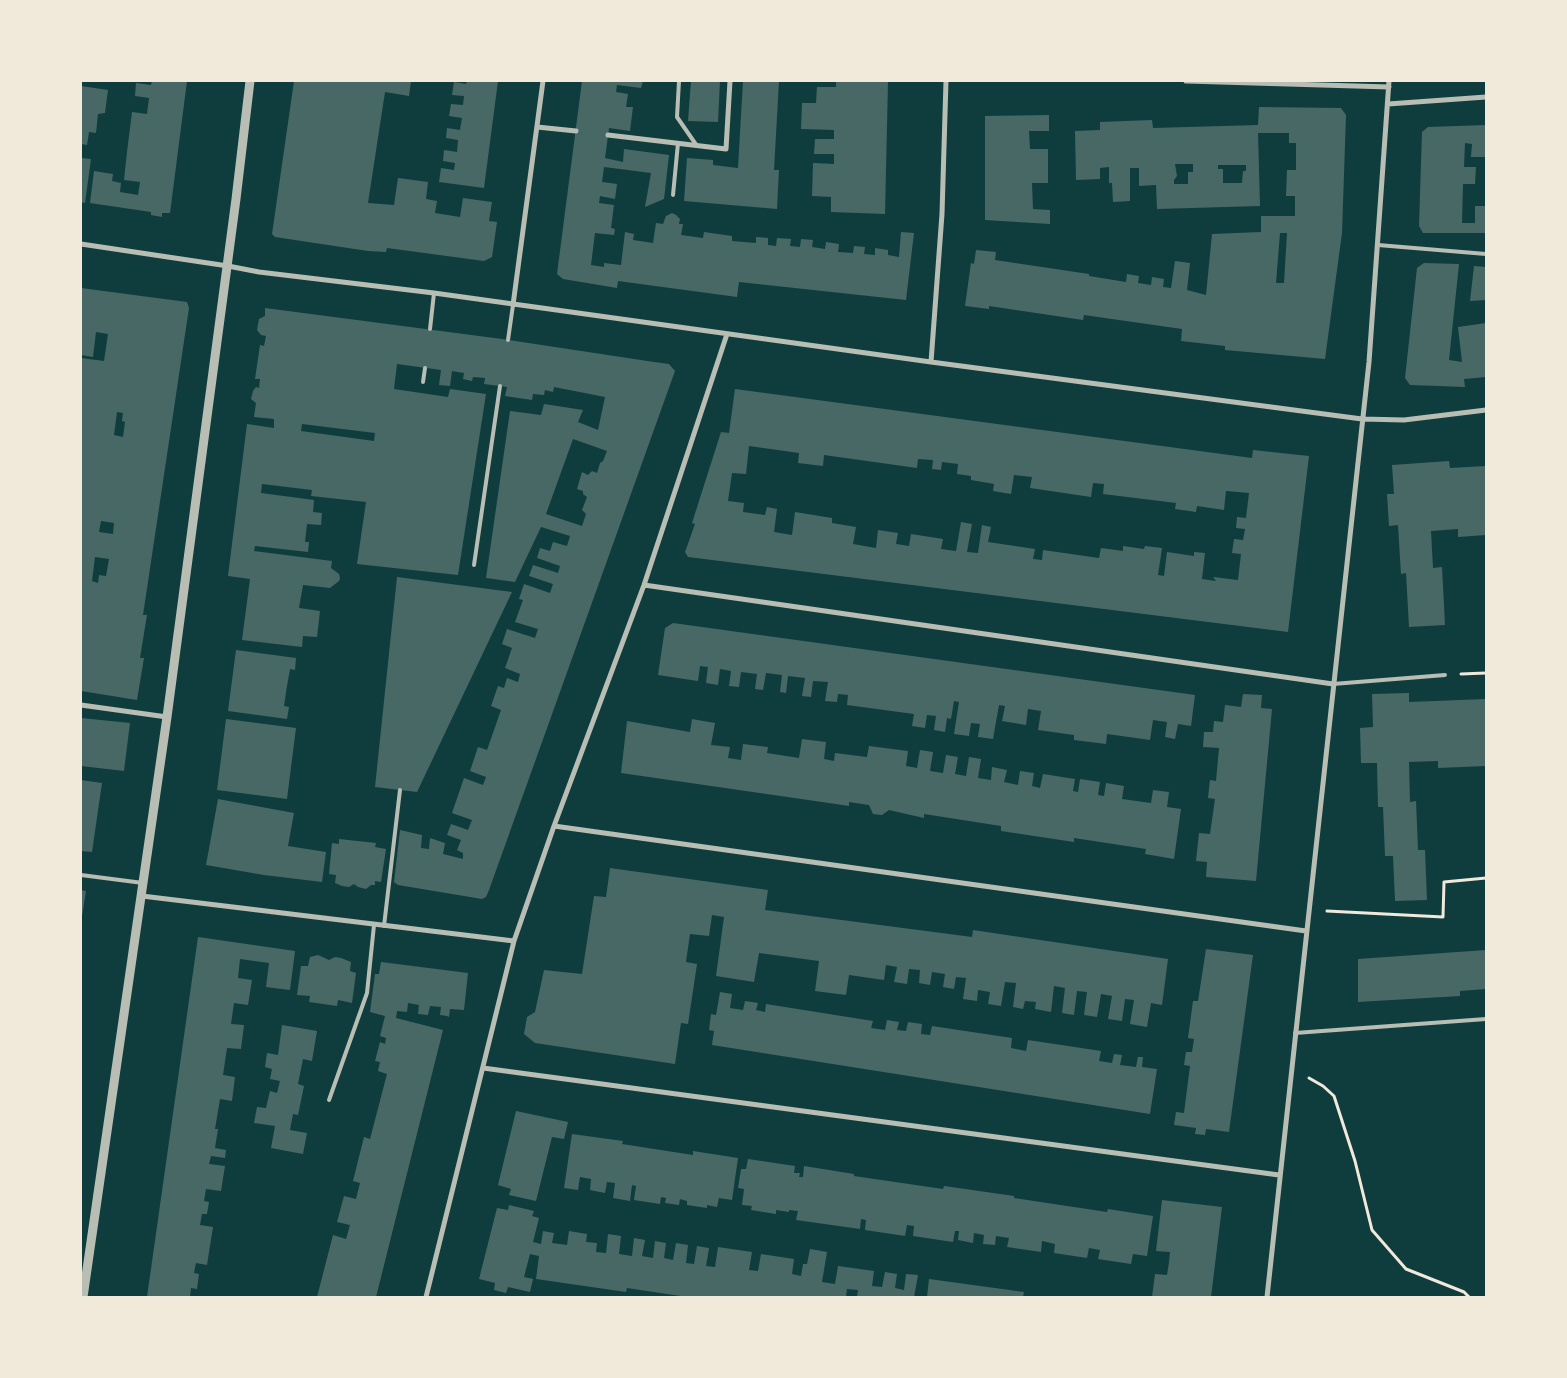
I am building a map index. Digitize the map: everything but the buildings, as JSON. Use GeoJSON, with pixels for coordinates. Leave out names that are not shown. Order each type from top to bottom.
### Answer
{"type":"FeatureCollection","features":[{"type":"Feature","properties":{"kind":"street"},"geometry":{"type":"LineString","coordinates":[[83,1297],[167,717],[228,266],[250,81]]}},
{"type":"Feature","properties":{"kind":"street"},"geometry":{"type":"LineString","coordinates":[[513,305],[543,81]]}},
{"type":"Feature","properties":{"kind":"street"},"geometry":{"type":"LineString","coordinates":[[608,135],[726,149],[730,81]]}},
{"type":"Feature","properties":{"kind":"street"},"geometry":{"type":"LineString","coordinates":[[931,362],[942,214],[946,81]]}},
{"type":"Feature","properties":{"kind":"street"},"geometry":{"type":"LineString","coordinates":[[1186,81],[1389,84],[1368,362],[1267,1297]]}},
{"type":"Feature","properties":{"kind":"street"},"geometry":{"type":"LineString","coordinates":[[1388,104],[1486,97]]}},
{"type":"Feature","properties":{"kind":"street"},"geometry":{"type":"LineString","coordinates":[[537,127],[576,131]]}},
{"type":"Feature","properties":{"kind":"street"},"geometry":{"type":"LineString","coordinates":[[81,244],[259,272],[434,293],[931,362],[1362,419],[1404,420],[1486,410]]}},
{"type":"Feature","properties":{"kind":"street"},"geometry":{"type":"LineString","coordinates":[[426,1297],[514,942],[554,826],[644,584],[727,334]]}},
{"type":"Feature","properties":{"kind":"street"},"geometry":{"type":"LineString","coordinates":[[644,584],[1333,684]]}},
{"type":"Feature","properties":{"kind":"street"},"geometry":{"type":"LineString","coordinates":[[81,705],[167,717]]}},
{"type":"Feature","properties":{"kind":"street"},"geometry":{"type":"LineString","coordinates":[[554,826],[1306,931]]}},
{"type":"Feature","properties":{"kind":"street"},"geometry":{"type":"LineString","coordinates":[[142,896],[514,942]]}},
{"type":"Feature","properties":{"kind":"street"},"geometry":{"type":"LineString","coordinates":[[483,1068],[1279,1175]]}},
{"type":"Feature","properties":{"kind":"lane"},"geometry":{"type":"LineString","coordinates":[[679,81],[677,117],[696,146]]}},
{"type":"Feature","properties":{"kind":"lane"},"geometry":{"type":"LineString","coordinates":[[673,195],[678,144]]}},
{"type":"Feature","properties":{"kind":"lane"},"geometry":{"type":"LineString","coordinates":[[1378,245],[1486,254]]}},
{"type":"Feature","properties":{"kind":"lane"},"geometry":{"type":"LineString","coordinates":[[430,329],[434,293]]}},
{"type":"Feature","properties":{"kind":"lane"},"geometry":{"type":"LineString","coordinates":[[508,340],[513,305]]}},
{"type":"Feature","properties":{"kind":"lane"},"geometry":{"type":"LineString","coordinates":[[423,382],[425,368]]}},
{"type":"Feature","properties":{"kind":"lane"},"geometry":{"type":"LineString","coordinates":[[474,565],[500,386]]}},
{"type":"Feature","properties":{"kind":"lane"},"geometry":{"type":"LineString","coordinates":[[1333,684],[1445,675]]}},
{"type":"Feature","properties":{"kind":"lane"},"geometry":{"type":"LineString","coordinates":[[384,926],[400,790]]}},
{"type":"Feature","properties":{"kind":"lane"},"geometry":{"type":"LineString","coordinates":[[81,875],[143,883]]}},
{"type":"Feature","properties":{"kind":"lane"},"geometry":{"type":"LineString","coordinates":[[328,1100],[367,993],[374,924]]}},
{"type":"Feature","properties":{"kind":"lane"},"geometry":{"type":"LineString","coordinates":[[1295,1033],[1486,1019]]}},
{"type":"Feature","properties":{"kind":"path"},"geometry":{"type":"LineString","coordinates":[[1445,675],[1486,673]]}},
{"type":"Feature","properties":{"kind":"path"},"geometry":{"type":"LineString","coordinates":[[1308,910],[1443,916],[1444,882],[1486,878]]}},
{"type":"Feature","properties":{"kind":"path"},"geometry":{"type":"LineString","coordinates":[[1291,1068],[1323,1086],[1334,1096],[1355,1161],[1372,1230],[1406,1269],[1464,1292],[1469,1297]]}}]}
